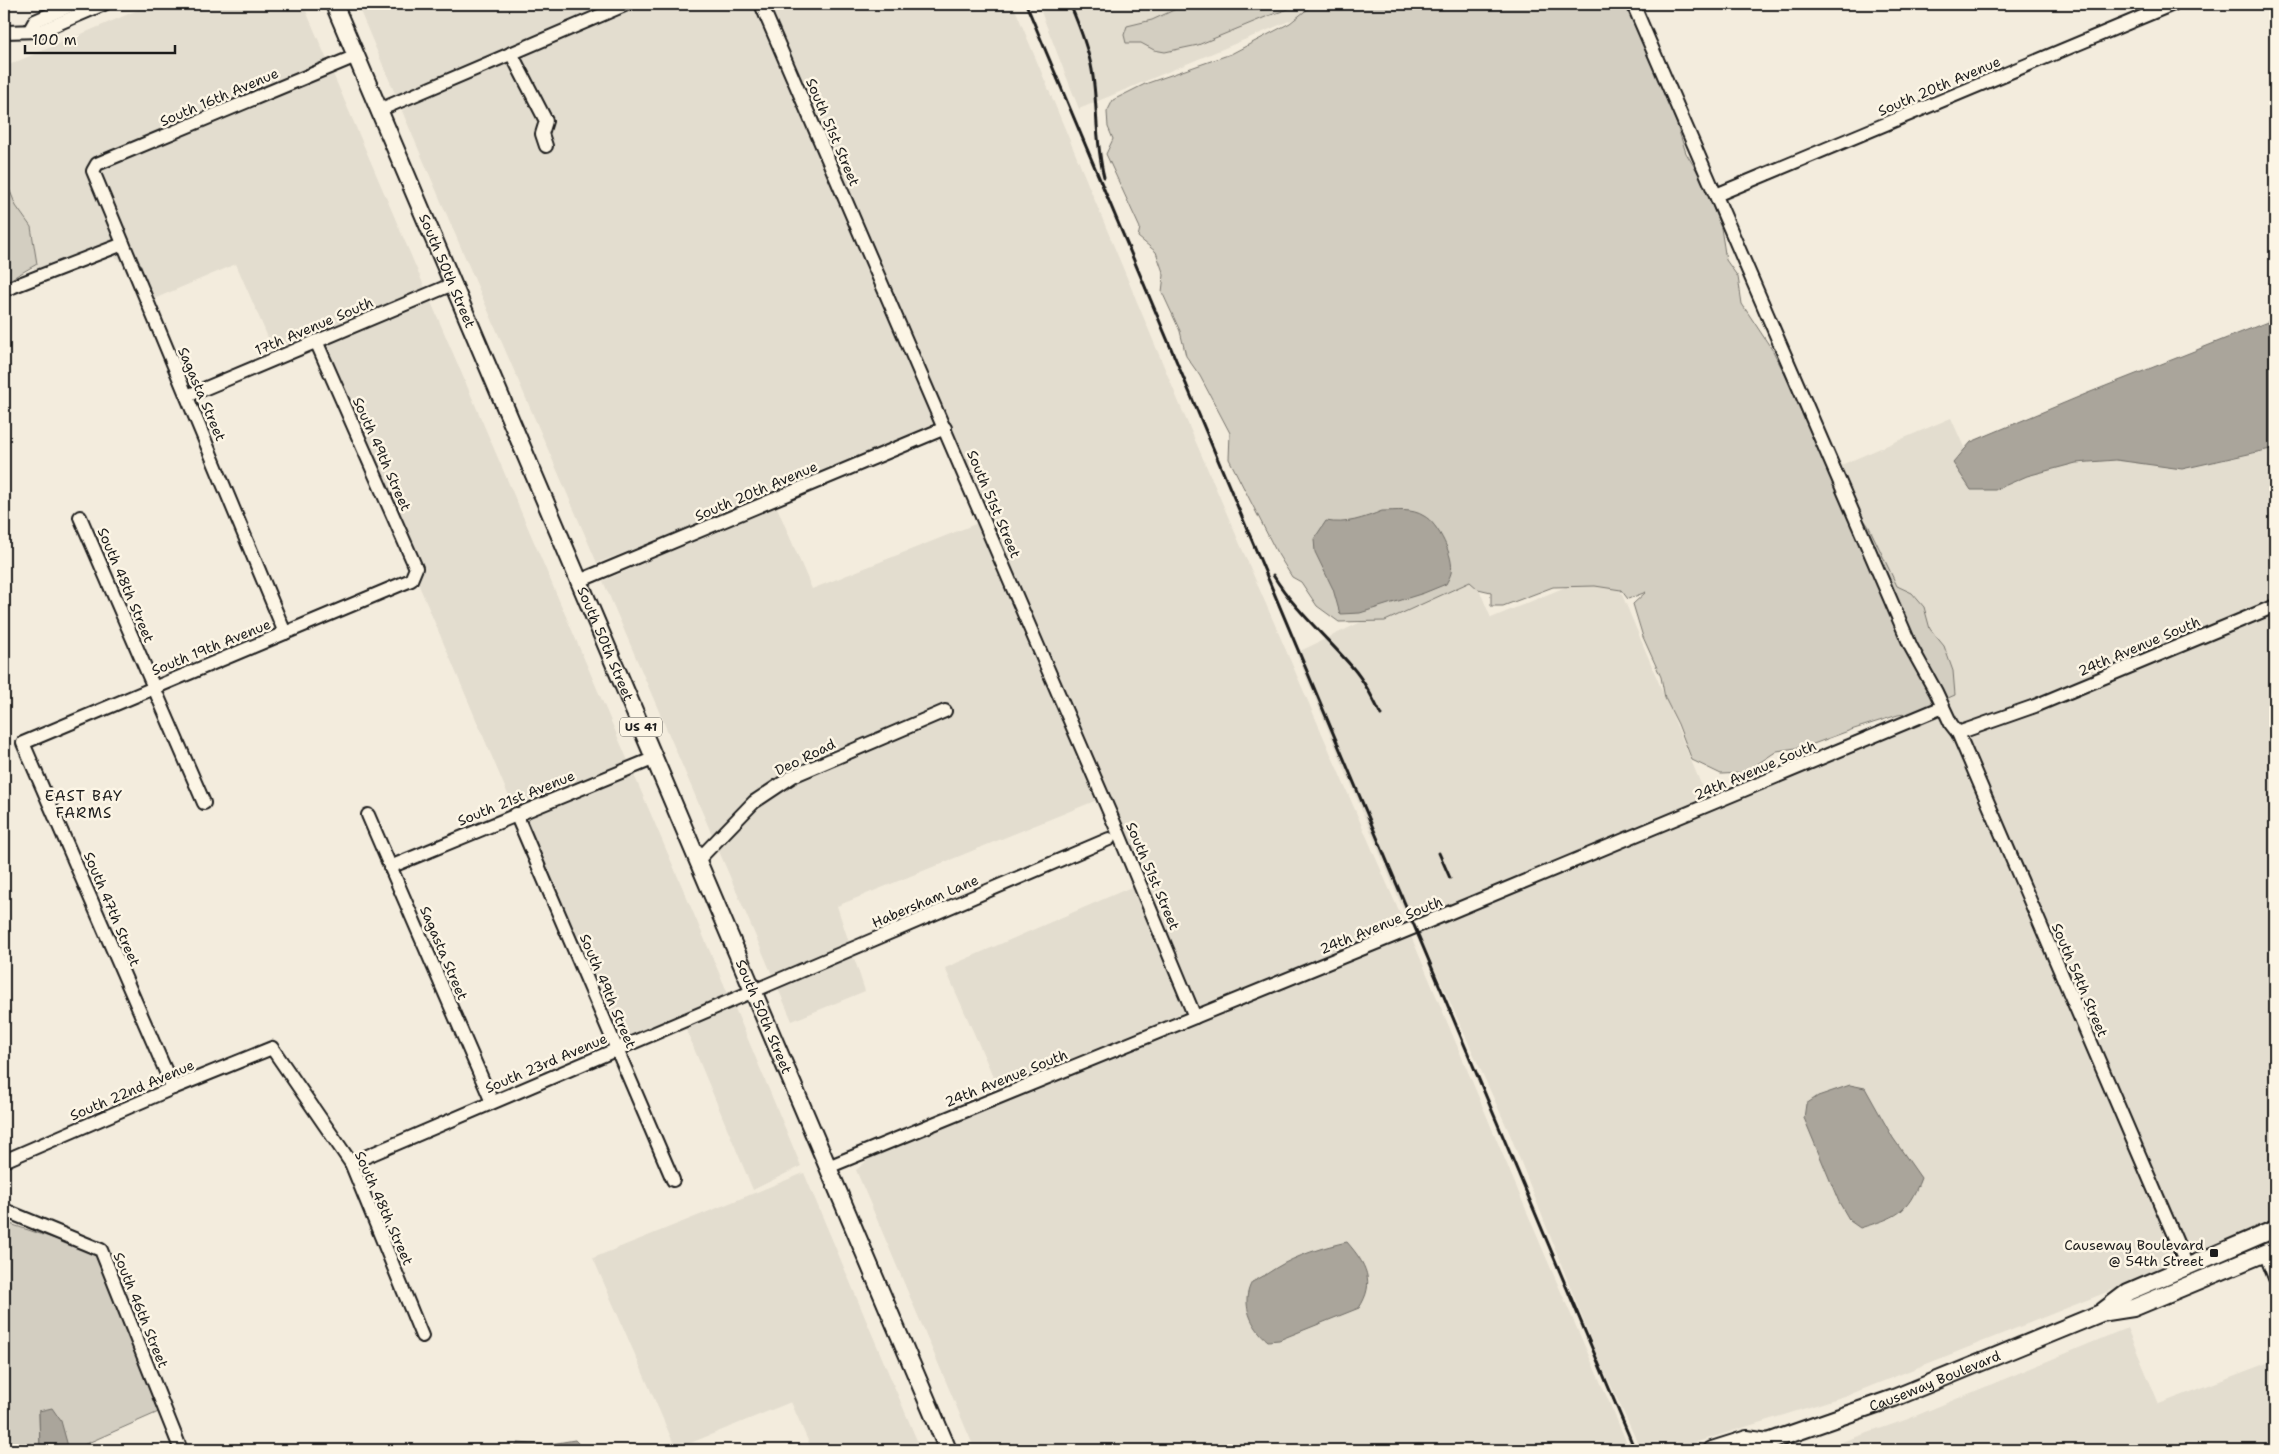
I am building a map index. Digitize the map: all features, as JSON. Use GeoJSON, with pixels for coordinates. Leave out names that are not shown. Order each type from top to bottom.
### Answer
{"type":"FeatureCollection","features":[{"type":"Feature","properties":{"kind":"main road","name":"South 50th Street"},"geometry":{"type":"LineString","coordinates":[[334,4],[948,1450]]}},
{"type":"Feature","properties":{"kind":"main road","name":"Causeway Boulevard"},"geometry":{"type":"LineString","coordinates":[[2101,1313],[2128,1292],[2275,1230]]}},
{"type":"Feature","properties":{"kind":"main road"},"geometry":{"type":"LineString","coordinates":[[2270,1251],[2265,1246],[2275,1240]]}},
{"type":"Feature","properties":{"kind":"main road","name":"Causeway Boulevard"},"geometry":{"type":"LineString","coordinates":[[1712,1450],[1747,1439],[1762,1446],[1894,1398],[2101,1313],[2133,1308],[2270,1251]]}},
{"type":"Feature","properties":{"kind":"main road"},"geometry":{"type":"LineString","coordinates":[[2123,1310],[2142,1294],[2182,1277],[2186,1274],[2187,1266]]}},
{"type":"Feature","properties":{"kind":"street"},"geometry":{"type":"LineString","coordinates":[[30,30],[36,21],[74,4]]}},
{"type":"Feature","properties":{"kind":"street"},"geometry":{"type":"LineString","coordinates":[[4,32],[41,31],[104,4]]}},
{"type":"Feature","properties":{"kind":"street"},"geometry":{"type":"LineString","coordinates":[[379,110],[627,4]]}},
{"type":"Feature","properties":{"kind":"street","name":"South 51st Street"},"geometry":{"type":"LineString","coordinates":[[762,4],[945,428],[1195,1017]]}},
{"type":"Feature","properties":{"kind":"street","name":"South 54th Street"},"geometry":{"type":"LineString","coordinates":[[1633,4],[1910,647],[1951,724],[1958,733],[2187,1266]]}},
{"type":"Feature","properties":{"kind":"street","name":"South 20th Avenue"},"geometry":{"type":"LineString","coordinates":[[1716,195],[2173,4]]}},
{"type":"Feature","properties":{"kind":"street"},"geometry":{"type":"LineString","coordinates":[[511,53],[546,120],[542,134],[546,146]]}},
{"type":"Feature","properties":{"kind":"street","name":"South 16th Avenue"},"geometry":{"type":"LineString","coordinates":[[95,167],[97,164],[356,56]]}},
{"type":"Feature","properties":{"kind":"street","name":"Sagasta Street"},"geometry":{"type":"LineString","coordinates":[[95,167],[93,172],[285,633]]}},
{"type":"Feature","properties":{"kind":"street"},"geometry":{"type":"LineString","coordinates":[[4,290],[124,244]]}},
{"type":"Feature","properties":{"kind":"street","name":"17th Avenue South"},"geometry":{"type":"LineString","coordinates":[[187,396],[453,284]]}},
{"type":"Feature","properties":{"kind":"street","name":"South 49th Street"},"geometry":{"type":"LineString","coordinates":[[316,341],[416,568],[411,580]]}},
{"type":"Feature","properties":{"kind":"street","name":"South 20th Avenue"},"geometry":{"type":"LineString","coordinates":[[580,581],[945,428]]}},
{"type":"Feature","properties":{"kind":"street","name":"South 48th Street"},"geometry":{"type":"LineString","coordinates":[[80,517],[204,803]]}},
{"type":"Feature","properties":{"kind":"street","name":"South 19th Avenue"},"geometry":{"type":"LineString","coordinates":[[23,743],[411,580]]}},
{"type":"Feature","properties":{"kind":"street","name":"24th Avenue South"},"geometry":{"type":"LineString","coordinates":[[1958,733],[2035,706],[2275,606]]}},
{"type":"Feature","properties":{"kind":"street","name":"24th Avenue South"},"geometry":{"type":"LineString","coordinates":[[828,1167],[1943,707]]}},
{"type":"Feature","properties":{"kind":"street","name":"Deo Road"},"geometry":{"type":"LineString","coordinates":[[698,860],[754,802],[793,776],[944,711]]}},
{"type":"Feature","properties":{"kind":"street","name":"South 47th Street"},"geometry":{"type":"LineString","coordinates":[[23,743],[173,1088]]}},
{"type":"Feature","properties":{"kind":"street","name":"South 21st Avenue"},"geometry":{"type":"LineString","coordinates":[[390,866],[655,758]]}},
{"type":"Feature","properties":{"kind":"street","name":"South 49th Street"},"geometry":{"type":"LineString","coordinates":[[516,814],[673,1180]]}},
{"type":"Feature","properties":{"kind":"street","name":"Sagasta Street"},"geometry":{"type":"LineString","coordinates":[[368,815],[492,1102]]}},
{"type":"Feature","properties":{"kind":"street","name":"Habersham Lane"},"geometry":{"type":"LineString","coordinates":[[753,990],[1108,839]]}},
{"type":"Feature","properties":{"kind":"street","name":"South 23rd Avenue"},"geometry":{"type":"LineString","coordinates":[[351,1163],[753,990]]}},
{"type":"Feature","properties":{"kind":"street","name":"South 48th Street"},"geometry":{"type":"LineString","coordinates":[[272,1048],[351,1163],[422,1336]]}},
{"type":"Feature","properties":{"kind":"street","name":"South 22nd Avenue"},"geometry":{"type":"LineString","coordinates":[[4,1161],[173,1088],[272,1048]]}},
{"type":"Feature","properties":{"kind":"street","name":"South 46th Street"},"geometry":{"type":"LineString","coordinates":[[4,1210],[101,1250],[180,1450]]}},
{"type":"Feature","properties":{"kind":"street"},"geometry":{"type":"LineString","coordinates":[[2270,1251],[2275,1278]]}},
{"type":"Feature","properties":{"kind":"shaded area"},"geometry":{"type":"Polygon","coordinates":[[[152,4],[303,4],[729,996],[616,1048],[311,332],[273,349],[236,264],[142,304],[119,259],[111,256],[40,285],[4,196],[4,67],[152,4]]]}},
{"type":"Feature","properties":{"kind":"shaded area"},"geometry":{"type":"Polygon","coordinates":[[[357,4],[619,4],[396,96],[357,4]]]}},
{"type":"Feature","properties":{"kind":"shaded area"},"geometry":{"type":"Polygon","coordinates":[[[631,4],[759,4],[940,425],[794,488],[597,563],[402,111],[407,106],[502,58],[631,4]]]}},
{"type":"Feature","properties":{"kind":"shaded area"},"geometry":{"type":"Polygon","coordinates":[[[764,4],[1013,4],[1185,417],[1407,930],[1199,1013],[764,4]]]}},
{"type":"Feature","properties":{"kind":"shaded area"},"geometry":{"type":"Polygon","coordinates":[[[1038,4],[1330,4],[1079,109],[1038,4]]]}},
{"type":"Feature","properties":{"kind":"shaded area"},"geometry":{"type":"Polygon","coordinates":[[[1187,4],[1303,4],[1268,16],[1198,45],[1165,52],[1154,50],[1141,43],[1126,43],[1124,35],[1127,26],[1152,20],[1187,4]]]}},
{"type":"Feature","properties":{"kind":"shaded area"},"geometry":{"type":"Polygon","coordinates":[[[1314,4],[1629,4],[1676,122],[1686,153],[1703,181],[1721,228],[1726,260],[1738,277],[1742,304],[1773,351],[1843,488],[1869,527],[1897,586],[1912,593],[1924,607],[1930,629],[1944,646],[1953,671],[1955,695],[1913,713],[1898,715],[1808,746],[1777,751],[1744,773],[1721,774],[1692,760],[1678,724],[1665,698],[1661,677],[1643,637],[1633,604],[1646,592],[1628,599],[1621,590],[1595,586],[1553,587],[1503,606],[1491,606],[1491,592],[1478,589],[1470,582],[1385,621],[1339,622],[1317,606],[1301,582],[1292,577],[1276,551],[1229,459],[1230,433],[1200,376],[1186,356],[1180,331],[1162,292],[1164,275],[1156,252],[1138,237],[1140,228],[1106,154],[1113,139],[1108,127],[1107,112],[1113,100],[1145,84],[1231,54],[1290,23],[1314,4]]]}},
{"type":"Feature","properties":{"kind":"shaded area"},"geometry":{"type":"Polygon","coordinates":[[[4,184],[8,186],[16,206],[31,227],[37,264],[4,283],[4,184]]]}},
{"type":"Feature","properties":{"kind":"shaded area"},"geometry":{"type":"Polygon","coordinates":[[[2275,319],[2275,448],[2182,469],[2116,460],[2076,463],[2027,476],[1995,490],[1971,490],[1953,463],[1971,442],[2088,393],[2275,319]]]}},
{"type":"Feature","properties":{"kind":"shaded area"},"geometry":{"type":"Polygon","coordinates":[[[2232,367],[2275,464],[2275,600],[2168,645],[1959,728],[1813,477],[1951,418],[1975,472],[2232,367]]]}},
{"type":"Feature","properties":{"kind":"shaded area"},"geometry":{"type":"Polygon","coordinates":[[[776,505],[812,589],[983,521],[1102,798],[837,906],[865,991],[792,1021],[603,581],[776,505]]]}},
{"type":"Feature","properties":{"kind":"shaded area"},"geometry":{"type":"Polygon","coordinates":[[[1404,510],[1419,513],[1429,520],[1440,533],[1448,550],[1452,567],[1450,576],[1446,584],[1424,593],[1360,613],[1340,614],[1333,589],[1315,552],[1314,539],[1326,521],[1348,521],[1382,511],[1404,510]]]}},
{"type":"Feature","properties":{"kind":"shaded area"},"geometry":{"type":"Polygon","coordinates":[[[1611,568],[1708,801],[1410,926],[1296,653],[1361,622],[1473,575],[1491,618],[1611,568]]]}},
{"type":"Feature","properties":{"kind":"shaded area"},"geometry":{"type":"Polygon","coordinates":[[[2275,610],[2275,1233],[2191,1268],[1966,738],[2275,610]]]}},
{"type":"Feature","properties":{"kind":"shaded area"},"geometry":{"type":"Polygon","coordinates":[[[1937,713],[1954,733],[2180,1263],[1851,1394],[1672,1450],[1641,1450],[1599,1360],[1509,1132],[1418,932],[1937,713]]]}},
{"type":"Feature","properties":{"kind":"shaded area"},"geometry":{"type":"Polygon","coordinates":[[[1136,885],[1190,1015],[1001,1094],[945,968],[1136,885]]]}},
{"type":"Feature","properties":{"kind":"shaded area"},"geometry":{"type":"Polygon","coordinates":[[[1411,936],[1545,1255],[1630,1450],[975,1450],[856,1170],[870,1158],[1197,1016],[1411,936]]]}},
{"type":"Feature","properties":{"kind":"shaded area"},"geometry":{"type":"Polygon","coordinates":[[[734,1006],[801,1166],[753,1190],[685,1027],[734,1006]]]}},
{"type":"Feature","properties":{"kind":"shaded area"},"geometry":{"type":"Polygon","coordinates":[[[1850,1085],[1865,1088],[1893,1138],[1921,1178],[1911,1200],[1899,1213],[1883,1221],[1860,1228],[1850,1221],[1839,1202],[1804,1118],[1806,1104],[1818,1096],[1850,1085]]]}},
{"type":"Feature","properties":{"kind":"shaded area"},"geometry":{"type":"Polygon","coordinates":[[[804,1173],[921,1450],[812,1450],[791,1402],[676,1449],[593,1258],[804,1173]]]}},
{"type":"Feature","properties":{"kind":"shaded area"},"geometry":{"type":"Polygon","coordinates":[[[4,1222],[98,1253],[163,1410],[72,1450],[69,1450],[39,1412],[40,1450],[4,1450],[4,1222]]]}},
{"type":"Feature","properties":{"kind":"shaded area"},"geometry":{"type":"Polygon","coordinates":[[[1347,1242],[1364,1266],[1368,1281],[1364,1299],[1359,1308],[1279,1340],[1268,1341],[1252,1322],[1249,1314],[1247,1298],[1252,1282],[1284,1263],[1302,1255],[1347,1242]]]}},
{"type":"Feature","properties":{"kind":"shaded area"},"geometry":{"type":"Polygon","coordinates":[[[2127,1328],[2159,1404],[2275,1360],[2275,1450],[1819,1450],[1908,1419],[2127,1328]]]}},
{"type":"Feature","properties":{"kind":"shaded area"},"geometry":{"type":"Polygon","coordinates":[[[52,1408],[61,1421],[69,1450],[40,1450],[39,1411],[52,1408]]]}},
{"type":"Feature","properties":{"kind":"shaded area"},"geometry":{"type":"Polygon","coordinates":[[[575,1440],[581,1446],[581,1450],[512,1450],[518,1443],[545,1445],[575,1440]]]}},
{"type":"Feature","properties":{"kind":"railway"},"geometry":{"type":"LineString","coordinates":[[1026,4],[1635,1450]]}},
{"type":"Feature","properties":{"kind":"railway"},"geometry":{"type":"LineString","coordinates":[[1070,4],[1086,45],[1092,70],[1099,150],[1104,177]]}},
{"type":"Feature","properties":{"kind":"railway"},"geometry":{"type":"LineString","coordinates":[[1273,575],[1301,612],[1357,673],[1381,715]]}},
{"type":"Feature","properties":{"kind":"railway"},"geometry":{"type":"LineString","coordinates":[[1439,853],[1450,878]]}},
{"type":"Feature","properties":{"kind":"place","name":"Causeway Boulevard @ 54th Street"},"geometry":{"type":"Point","coordinates":[2214,1253]}},
{"type":"Feature","properties":{"kind":"district","name":"EAST BAY FARMS"},"geometry":{"type":"Point","coordinates":[84,804]}}]}
